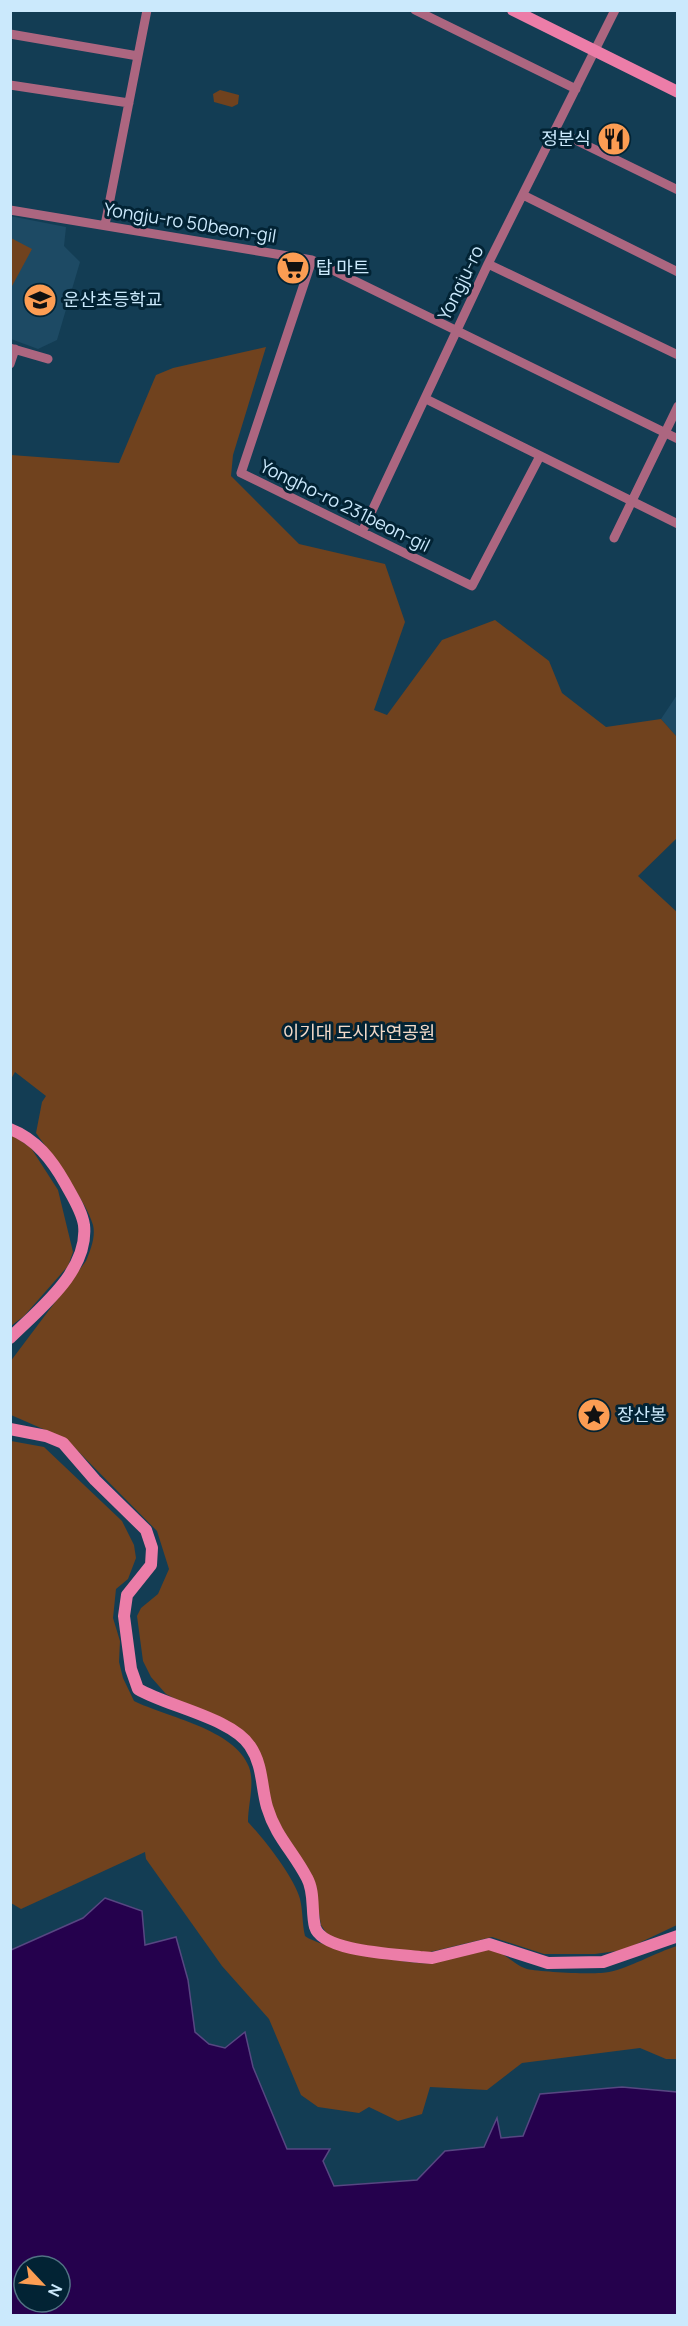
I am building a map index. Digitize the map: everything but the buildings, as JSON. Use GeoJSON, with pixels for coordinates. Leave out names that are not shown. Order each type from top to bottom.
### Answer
{"type":"FeatureCollection","features":[{"type":"Feature","properties":{"kind":"street"},"geometry":{"type":"LineString","coordinates":[[105,225],[147,10]]}},
{"type":"Feature","properties":{"kind":"street"},"geometry":{"type":"LineString","coordinates":[[415,10],[576,89]]}},
{"type":"Feature","properties":{"kind":"street"},"geometry":{"type":"LineString","coordinates":[[513,10],[678,92]]}},
{"type":"Feature","properties":{"kind":"street","name":"Yongju-ro"},"geometry":{"type":"LineString","coordinates":[[362,532],[488,264],[615,10]]}},
{"type":"Feature","properties":{"kind":"street"},"geometry":{"type":"LineString","coordinates":[[10,34],[138,56]]}},
{"type":"Feature","properties":{"kind":"street"},"geometry":{"type":"LineString","coordinates":[[10,85],[129,103]]}},
{"type":"Feature","properties":{"kind":"street"},"geometry":{"type":"LineString","coordinates":[[555,130],[678,190]]}},
{"type":"Feature","properties":{"kind":"street"},"geometry":{"type":"LineString","coordinates":[[523,195],[678,272]]}},
{"type":"Feature","properties":{"kind":"street","name":"Yongju-ro 50beon-gil"},"geometry":{"type":"LineString","coordinates":[[10,210],[312,260],[678,439]]}},
{"type":"Feature","properties":{"kind":"street","name":"Yongho-ro 231beon-gil"},"geometry":{"type":"LineString","coordinates":[[312,260],[241,473],[472,586],[540,456]]}},
{"type":"Feature","properties":{"kind":"street"},"geometry":{"type":"LineString","coordinates":[[488,264],[678,355]]}},
{"type":"Feature","properties":{"kind":"street"},"geometry":{"type":"LineString","coordinates":[[10,364],[13,348],[48,359]]}},
{"type":"Feature","properties":{"kind":"street"},"geometry":{"type":"LineString","coordinates":[[426,399],[678,524]]}},
{"type":"Feature","properties":{"kind":"street"},"geometry":{"type":"LineString","coordinates":[[614,538],[678,406]]}},
{"type":"Feature","properties":{"kind":"street"},"geometry":{"type":"LineString","coordinates":[[10,1129],[39,1147],[57,1168],[84,1223],[84,1244],[65,1280],[10,1338]]}},
{"type":"Feature","properties":{"kind":"street"},"geometry":{"type":"LineString","coordinates":[[10,1429],[46,1436],[63,1443],[101,1487],[146,1530],[152,1548],[151,1564],[127,1595],[124,1616],[131,1669],[138,1689],[155,1700],[182,1707],[225,1727],[249,1744],[259,1764],[267,1806],[278,1836],[308,1880],[315,1928],[328,1941],[345,1947],[432,1958],[489,1944],[548,1963],[603,1962],[678,1936]]}},
{"type":"Feature","properties":{"kind":"shaded area","name":"운산초등학교"},"geometry":{"type":"Polygon","coordinates":[[[10,216],[66,227],[64,246],[80,262],[57,340],[38,349],[11,339],[10,216]]]}},
{"type":"Feature","properties":{"kind":"shaded area"},"geometry":{"type":"Polygon","coordinates":[[[677,695],[677,737],[661,719],[677,695]]]}},
{"type":"Feature","properties":{"kind":"shaded area"},"geometry":{"type":"Polygon","coordinates":[[[105,1898],[142,1911],[145,1945],[176,1937],[188,1980],[195,2032],[209,2044],[225,2048],[245,2032],[253,2067],[287,2149],[330,2149],[323,2161],[334,2186],[417,2180],[445,2151],[484,2147],[497,2118],[501,2138],[523,2136],[540,2094],[622,2087],[677,2092],[677,2315],[11,2315],[11,1950],[83,1918],[105,1898]]]}},
{"type":"Feature","properties":{"kind":"green space"},"geometry":{"type":"Polygon","coordinates":[[[220,90],[239,95],[238,104],[232,107],[214,102],[213,94],[220,90]]]}},
{"type":"Feature","properties":{"kind":"green space"},"geometry":{"type":"Polygon","coordinates":[[[11,238],[32,249],[11,288],[11,238]]]}},
{"type":"Feature","properties":{"kind":"green space","name":"이기대 도시자연공원"},"geometry":{"type":"Polygon","coordinates":[[[266,347],[233,455],[231,476],[299,544],[385,564],[405,622],[374,710],[387,715],[442,640],[495,620],[549,661],[562,693],[606,727],[661,719],[677,737],[677,838],[638,876],[678,913],[677,1925],[624,1950],[595,1954],[544,1954],[492,1937],[426,1953],[348,1944],[327,1934],[321,1925],[317,1901],[278,1831],[248,1738],[166,1694],[151,1677],[143,1661],[137,1616],[141,1608],[158,1594],[169,1569],[157,1531],[66,1439],[11,1415],[10,1362],[86,1261],[94,1234],[93,1225],[84,1204],[36,1133],[42,1102],[46,1096],[15,1072],[11,1079],[11,455],[119,463],[156,375],[173,368],[266,347]]]}},
{"type":"Feature","properties":{"kind":"green space"},"geometry":{"type":"Polygon","coordinates":[[[11,1134],[31,1148],[58,1190],[73,1252],[68,1266],[24,1316],[11,1326],[11,1134]]]}},
{"type":"Feature","properties":{"kind":"green space"},"geometry":{"type":"Polygon","coordinates":[[[11,1441],[44,1447],[122,1521],[134,1545],[136,1558],[128,1579],[116,1589],[113,1618],[120,1641],[119,1662],[123,1678],[134,1701],[215,1734],[230,1743],[241,1754],[251,1774],[248,1822],[278,1859],[297,1890],[305,1936],[347,1951],[407,1962],[433,1963],[480,1950],[493,1950],[527,1969],[581,1973],[616,1970],[677,1946],[677,2059],[666,2059],[640,2048],[522,2063],[487,2090],[430,2087],[422,2114],[398,2121],[369,2107],[359,2113],[318,2107],[301,2095],[269,2019],[222,1966],[146,1859],[145,1852],[21,1909],[11,1903],[11,1441]]]}},
{"type":"Feature","properties":{"kind":"place","name":"정분식"},"geometry":{"type":"Point","coordinates":[614,139]}},
{"type":"Feature","properties":{"kind":"place","name":"탑 마트"},"geometry":{"type":"Point","coordinates":[293,268]}},
{"type":"Feature","properties":{"kind":"place","name":"운산초등학교"},"geometry":{"type":"Point","coordinates":[40,300]}},
{"type":"Feature","properties":{"kind":"place","name":"장산봉"},"geometry":{"type":"Point","coordinates":[594,1415]}}]}
